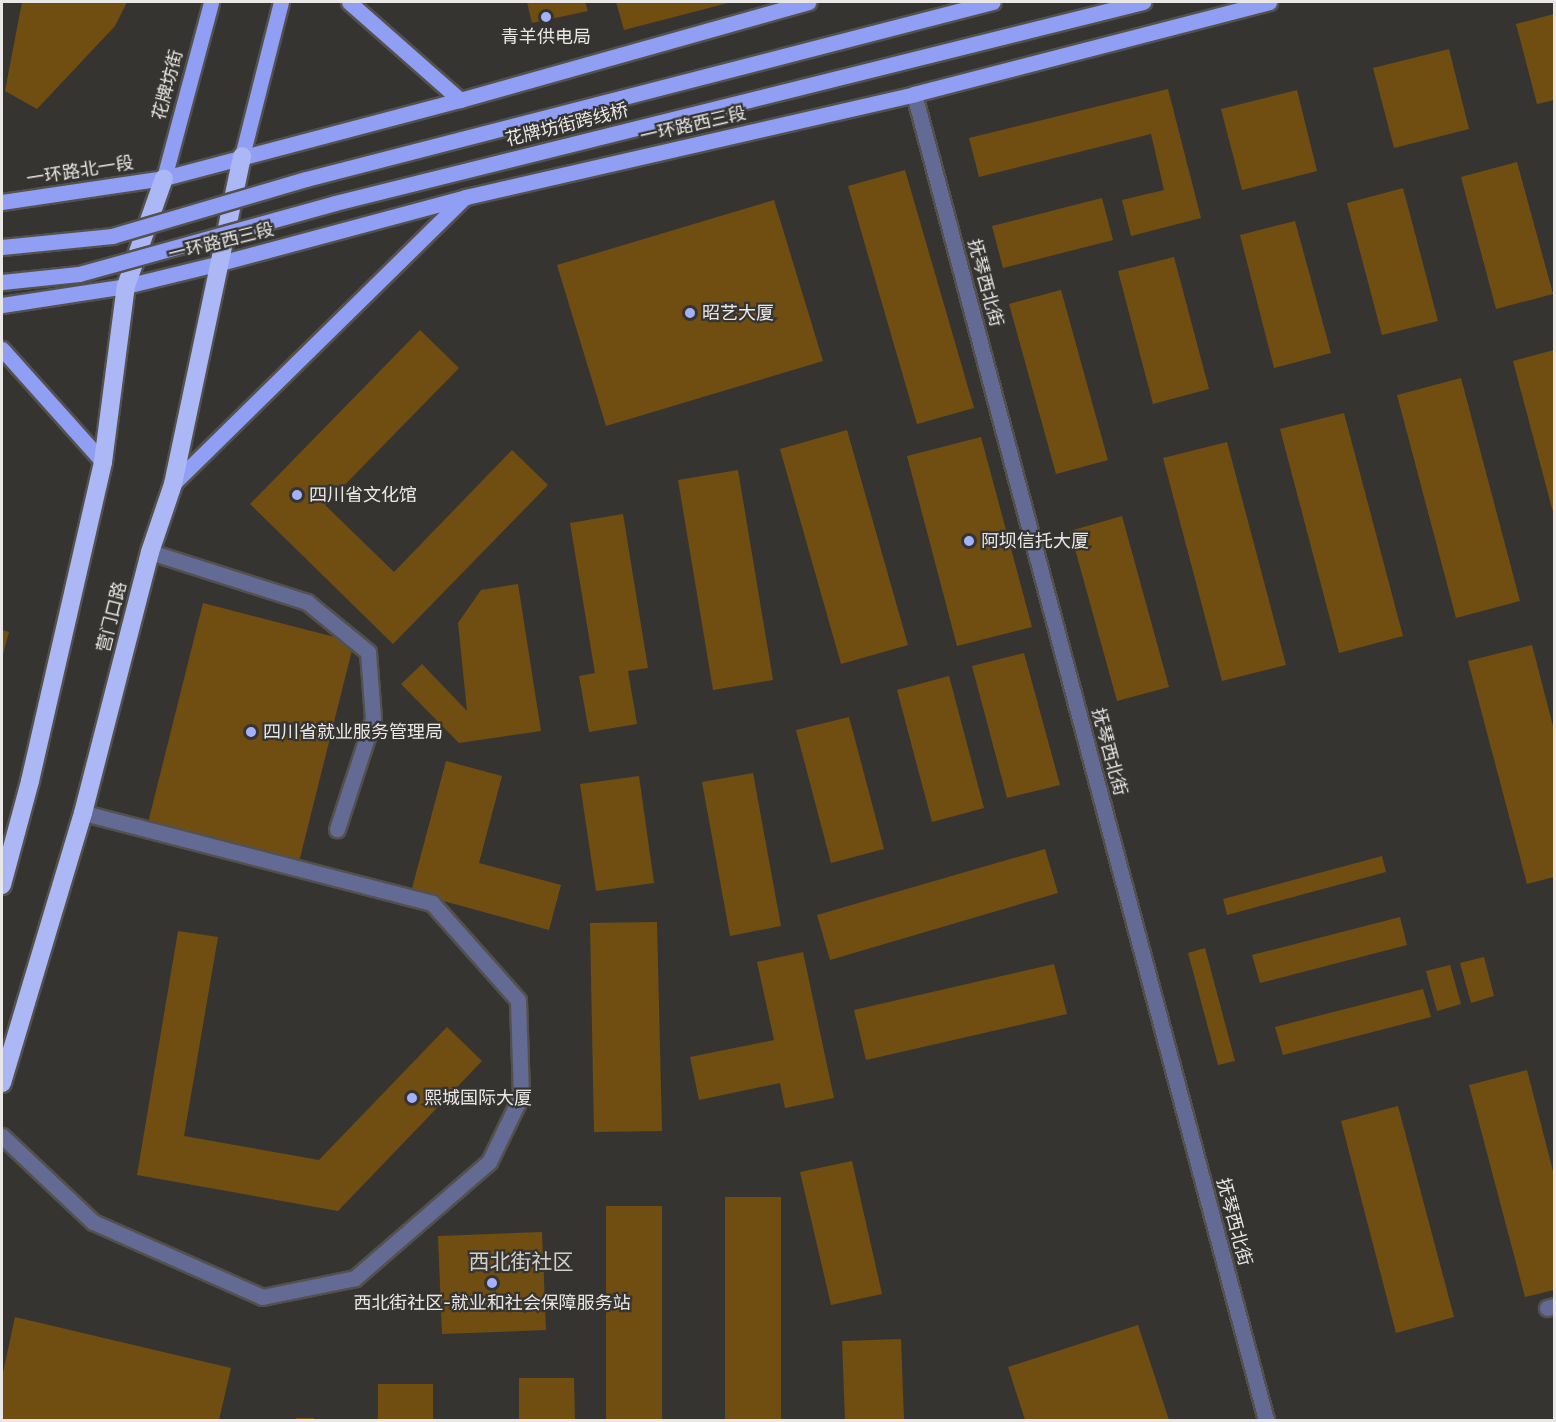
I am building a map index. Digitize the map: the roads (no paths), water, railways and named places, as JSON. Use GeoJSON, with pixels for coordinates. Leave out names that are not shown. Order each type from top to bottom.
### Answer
{"type":"FeatureCollection","features":[{"type":"Feature","properties":{"kind":"highway","name":"营门口路"},"geometry":{"type":"LineString","coordinates":[[2,1083],[83,813],[150,552],[173,484],[242,156]]}},
{"type":"Feature","properties":{"kind":"highway"},"geometry":{"type":"LineString","coordinates":[[2,885],[30,781],[103,462],[126,286],[164,178]]}},
{"type":"Feature","properties":{"kind":"main road","name":"花牌坊街"},"geometry":{"type":"LineString","coordinates":[[164,178],[211,2]]}},
{"type":"Feature","properties":{"kind":"main road"},"geometry":{"type":"LineString","coordinates":[[242,156],[281,2]]}},
{"type":"Feature","properties":{"kind":"main road"},"geometry":{"type":"LineString","coordinates":[[349,2],[460,100]]}},
{"type":"Feature","properties":{"kind":"main road"},"geometry":{"type":"LineString","coordinates":[[164,178],[460,100],[807,2]]}},
{"type":"Feature","properties":{"kind":"main road","name":"花牌坊街跨线桥"},"geometry":{"type":"LineString","coordinates":[[2,247],[112,236],[306,179],[993,2]]}},
{"type":"Feature","properties":{"kind":"main road","name":"花牌坊街跨线桥"},"geometry":{"type":"LineString","coordinates":[[2,282],[79,274],[335,203],[1143,2]]}},
{"type":"Feature","properties":{"kind":"main road","name":"一环路西三段"},"geometry":{"type":"LineString","coordinates":[[126,286],[220,264],[466,197],[914,94],[1269,2]]}},
{"type":"Feature","properties":{"kind":"main road","name":"一环路北一段"},"geometry":{"type":"LineString","coordinates":[[2,202],[164,178]]}},
{"type":"Feature","properties":{"kind":"main road"},"geometry":{"type":"LineString","coordinates":[[173,484],[466,197]]}},
{"type":"Feature","properties":{"kind":"main road"},"geometry":{"type":"LineString","coordinates":[[2,305],[126,286]]}},
{"type":"Feature","properties":{"kind":"main road"},"geometry":{"type":"LineString","coordinates":[[2,349],[103,462]]}},
{"type":"Feature","properties":{"kind":"street","name":"抚琴西北街"},"geometry":{"type":"LineString","coordinates":[[914,94],[1266,1420]]}},
{"type":"Feature","properties":{"kind":"street"},"geometry":{"type":"LineString","coordinates":[[150,552],[307,602],[368,652],[373,719],[337,829]]}},
{"type":"Feature","properties":{"kind":"street"},"geometry":{"type":"LineString","coordinates":[[2,1136],[93,1222],[262,1297],[355,1278],[489,1162],[521,1096],[518,1000],[432,903],[83,813]]}},
{"type":"Feature","properties":{"kind":"place","name":"青羊供电局"},"geometry":{"type":"Point","coordinates":[546,17]}},
{"type":"Feature","properties":{"kind":"place","name":"昭艺大厦"},"geometry":{"type":"Point","coordinates":[690,313]}},
{"type":"Feature","properties":{"kind":"place","name":"四川省文化馆"},"geometry":{"type":"Point","coordinates":[297,495]}},
{"type":"Feature","properties":{"kind":"place","name":"阿坝信托大厦"},"geometry":{"type":"Point","coordinates":[969,541]}},
{"type":"Feature","properties":{"kind":"place","name":"四川省就业服务管理局"},"geometry":{"type":"Point","coordinates":[251,732]}},
{"type":"Feature","properties":{"kind":"place","name":"熙城国际大厦"},"geometry":{"type":"Point","coordinates":[412,1098]}},
{"type":"Feature","properties":{"kind":"place","name":"西北街社区-就业和社会保障服务站"},"geometry":{"type":"Point","coordinates":[492,1283]}},
{"type":"Feature","properties":{"kind":"district","name":"西北街社区"},"geometry":{"type":"Point","coordinates":[521,1262]}}]}
